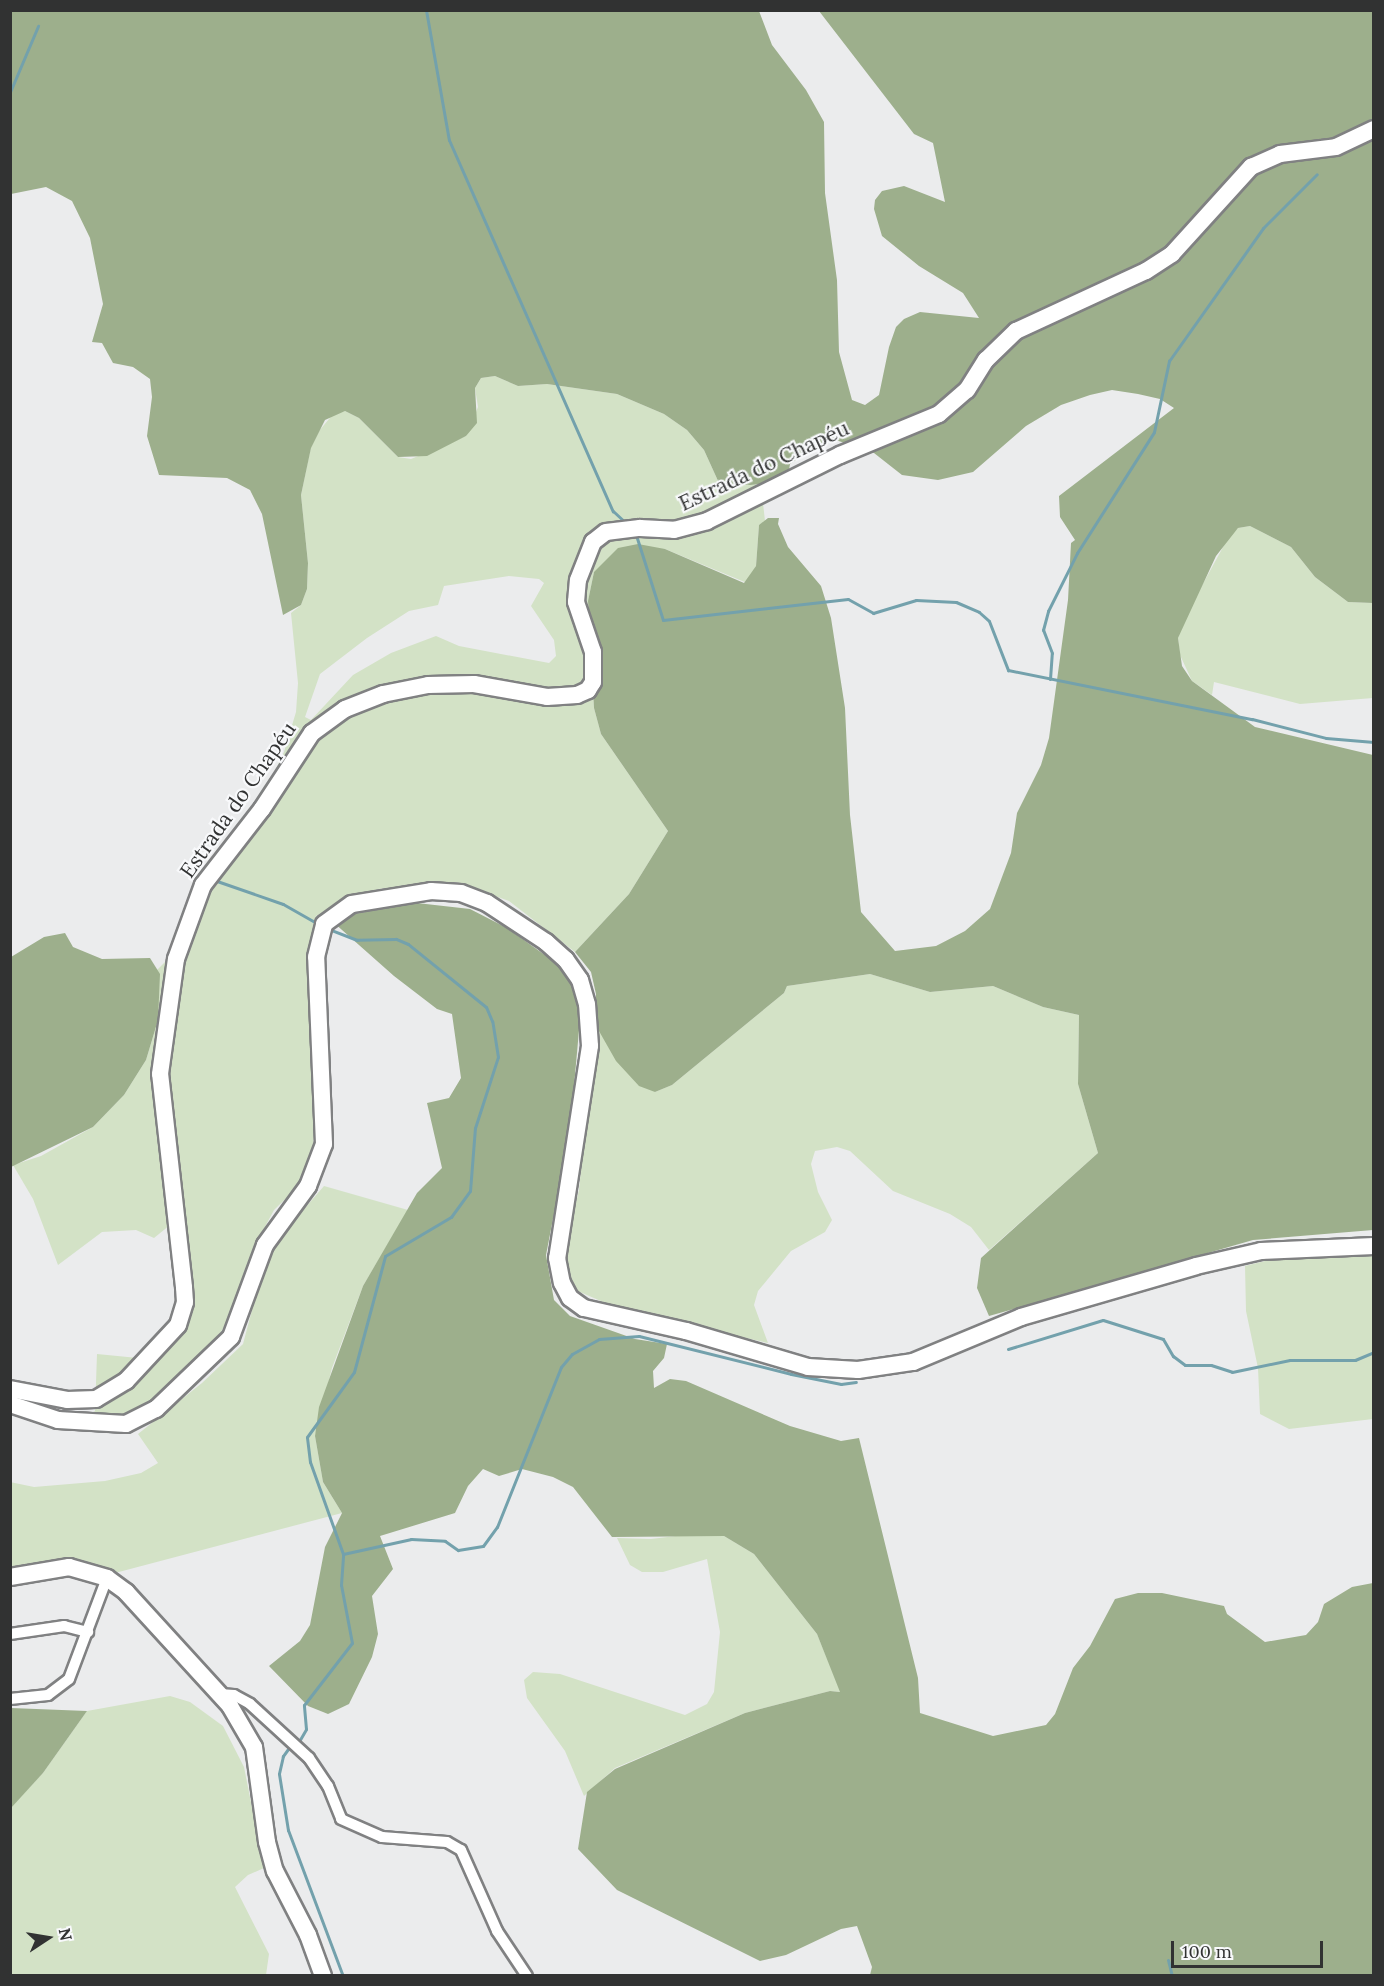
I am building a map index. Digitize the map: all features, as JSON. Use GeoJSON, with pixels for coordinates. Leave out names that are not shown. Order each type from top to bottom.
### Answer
{"type":"FeatureCollection","features":[{"type":"Feature","properties":{"kind":"street","name":"Estrada do Chapéu"},"geometry":{"type":"LineString","coordinates":[[10,1389],[67,1400],[96,1399],[126,1380],[178,1325],[185,1302],[184,1287],[160,1074],[176,959],[203,885],[262,809],[312,733],[345,708],[383,694],[428,685],[474,684],[547,697],[577,695],[588,690],[593,682],[594,662],[576,602],[578,580],[593,542],[606,532],[640,528],[674,530],[707,521],[840,455],[939,414],[967,390],[986,360],[1016,331],[1146,271],[1172,254],[1236,182],[1265,158],[1321,151],[1374,129]]}},
{"type":"Feature","properties":{"kind":"street"},"geometry":{"type":"LineString","coordinates":[[10,1404],[58,1420],[126,1424],[156,1409],[231,1337],[265,1245],[308,1186],[324,1144],[316,957],[324,924],[352,904],[431,891],[461,893],[487,903],[546,942],[566,960],[580,980],[587,1004],[590,1046],[557,1258],[562,1283],[570,1298],[584,1308],[686,1331],[808,1367],[858,1370],[913,1362],[1021,1317],[1196,1266],[1261,1251],[1374,1246]]}},
{"type":"Feature","properties":{"kind":"street"},"geometry":{"type":"LineString","coordinates":[[10,1576],[69,1568],[107,1578],[126,1592],[219,1694],[245,1726],[254,1747],[275,1871],[308,1935],[323,1976]]}},
{"type":"Feature","properties":{"kind":"street"},"geometry":{"type":"LineString","coordinates":[[10,1699],[48,1695],[69,1679],[107,1578]]}},
{"type":"Feature","properties":{"kind":"street"},"geometry":{"type":"LineString","coordinates":[[10,1634],[64,1626],[88,1632]]}},
{"type":"Feature","properties":{"kind":"street"},"geometry":{"type":"LineString","coordinates":[[219,1694],[234,1695],[250,1704],[309,1758],[328,1786],[341,1819],[382,1837],[447,1842],[461,1850],[497,1931],[527,1976]]}},
{"type":"Feature","properties":{"kind":"green space"},"geometry":{"type":"Polygon","coordinates":[[[11,11],[759,11],[772,45],[806,90],[824,122],[825,193],[837,280],[839,352],[852,400],[865,405],[879,395],[889,347],[896,327],[904,319],[920,312],[979,318],[963,293],[919,266],[882,236],[874,209],[875,200],[882,191],[904,186],[945,202],[933,143],[914,134],[819,11],[1373,11],[1373,603],[1348,602],[1315,577],[1291,547],[1250,526],[1238,528],[1216,556],[1178,638],[1182,666],[1192,681],[1255,727],[1373,755],[1373,1230],[1253,1240],[989,1316],[977,1288],[981,1258],[1098,1153],[1078,1084],[1079,1015],[1043,1007],[993,986],[930,992],[870,974],[787,986],[784,993],[672,1085],[655,1092],[639,1086],[616,1061],[595,1024],[596,994],[591,972],[575,952],[629,894],[668,831],[601,734],[594,708],[588,601],[594,572],[618,548],[638,544],[665,549],[744,583],[756,566],[759,525],[768,518],[779,518],[778,524],[788,547],[821,586],[831,618],[845,708],[850,815],[861,912],[895,951],[936,946],[965,931],[990,909],[1011,853],[1017,813],[1041,765],[1049,738],[1068,600],[1071,543],[1075,540],[1060,517],[1059,496],[1174,408],[1160,399],[1138,394],[1112,390],[1090,395],[1061,405],[1026,426],[973,472],[938,480],[902,475],[874,453],[830,438],[790,464],[787,482],[750,485],[719,483],[704,450],[687,430],[664,414],[617,394],[547,384],[518,386],[495,376],[481,378],[475,388],[477,423],[466,436],[427,456],[398,457],[359,418],[345,411],[325,420],[311,448],[301,495],[308,563],[307,589],[301,605],[283,615],[262,514],[250,490],[227,478],[159,475],[147,436],[152,397],[150,379],[133,367],[113,363],[102,343],[92,342],[103,304],[90,238],[72,201],[46,187],[11,194],[11,11]]]}},
{"type":"Feature","properties":{"kind":"green space"},"geometry":{"type":"Polygon","coordinates":[[[495,376],[518,386],[547,384],[617,394],[664,414],[687,430],[704,450],[719,483],[761,485],[765,521],[759,525],[756,566],[747,583],[665,549],[594,572],[588,601],[594,708],[601,734],[668,831],[629,894],[575,952],[509,901],[456,882],[378,889],[316,916],[310,954],[316,1110],[311,1174],[274,1210],[252,1251],[225,1326],[194,1369],[126,1422],[96,1432],[73,1422],[95,1411],[97,1354],[148,1359],[184,1314],[170,1225],[154,1238],[136,1230],[102,1232],[58,1265],[33,1199],[13,1165],[41,1156],[93,1127],[124,1095],[146,1060],[158,1020],[157,970],[177,950],[192,895],[215,855],[265,792],[284,752],[296,712],[298,683],[291,613],[301,605],[307,589],[308,563],[301,495],[311,447],[319,431],[334,413],[345,411],[359,418],[398,457],[411,459],[466,436],[478,407],[475,388],[481,378],[495,376]],[[509,576],[444,586],[438,605],[409,611],[367,638],[320,674],[305,717],[311,720],[353,675],[391,653],[436,636],[459,646],[549,663],[556,656],[554,640],[531,606],[544,583],[539,579],[509,576]]]}},
{"type":"Feature","properties":{"kind":"green space"},"geometry":{"type":"Polygon","coordinates":[[[1250,526],[1291,547],[1315,577],[1348,602],[1373,603],[1373,698],[1300,704],[1214,682],[1212,695],[1192,681],[1180,655],[1178,638],[1182,622],[1228,538],[1238,528],[1250,526]]]}},
{"type":"Feature","properties":{"kind":"green space"},"geometry":{"type":"Polygon","coordinates":[[[417,903],[470,909],[507,928],[573,975],[581,1008],[570,1131],[546,1255],[554,1300],[570,1316],[635,1339],[667,1344],[664,1358],[653,1371],[654,1388],[670,1379],[686,1381],[790,1426],[841,1441],[859,1438],[918,1678],[920,1713],[993,1736],[1046,1725],[1055,1714],[1073,1668],[1090,1646],[1115,1599],[1138,1593],[1162,1593],[1224,1606],[1227,1614],[1265,1642],[1306,1635],[1318,1622],[1324,1604],[1352,1587],[1373,1583],[1373,1975],[870,1975],[872,1967],[857,1926],[841,1929],[786,1955],[760,1961],[617,1890],[578,1849],[587,1792],[615,1769],[745,1713],[830,1691],[840,1692],[817,1634],[754,1554],[724,1536],[612,1537],[573,1487],[553,1477],[522,1469],[499,1476],[483,1469],[468,1486],[455,1513],[380,1536],[393,1569],[372,1596],[378,1634],[372,1657],[349,1704],[328,1714],[308,1706],[269,1666],[300,1641],[310,1625],[325,1547],[342,1513],[323,1482],[315,1436],[319,1407],[363,1286],[417,1193],[442,1168],[427,1103],[449,1098],[461,1078],[452,1014],[437,1009],[394,976],[333,922],[337,917],[417,903]]]}},
{"type":"Feature","properties":{"kind":"green space"},"geometry":{"type":"Polygon","coordinates":[[[65,933],[73,947],[102,959],[150,958],[160,974],[158,1020],[146,1060],[124,1095],[93,1127],[11,1167],[11,957],[44,937],[65,933]]]}},
{"type":"Feature","properties":{"kind":"green space"},"geometry":{"type":"Polygon","coordinates":[[[870,974],[930,992],[993,986],[1043,1007],[1079,1015],[1078,1084],[1098,1153],[989,1250],[971,1227],[950,1214],[893,1191],[850,1151],[837,1147],[815,1151],[811,1164],[818,1192],[832,1220],[825,1232],[791,1251],[758,1291],[754,1305],[768,1343],[624,1311],[573,1289],[564,1252],[579,1190],[595,1024],[655,1092],[672,1085],[784,993],[787,986],[870,974]]]}},
{"type":"Feature","properties":{"kind":"green space"},"geometry":{"type":"Polygon","coordinates":[[[324,1186],[408,1210],[363,1286],[332,1368],[315,1436],[323,1482],[342,1513],[115,1573],[67,1566],[11,1575],[10,1482],[34,1487],[105,1481],[141,1473],[158,1463],[138,1434],[202,1383],[243,1344],[264,1265],[279,1238],[324,1186]]]}},
{"type":"Feature","properties":{"kind":"green space"},"geometry":{"type":"Polygon","coordinates":[[[1297,1253],[1373,1255],[1373,1419],[1289,1429],[1260,1414],[1258,1368],[1246,1311],[1245,1266],[1297,1253]]]}},
{"type":"Feature","properties":{"kind":"green space"},"geometry":{"type":"Polygon","coordinates":[[[692,1534],[724,1536],[754,1554],[817,1634],[841,1692],[830,1691],[745,1713],[615,1768],[584,1796],[565,1751],[527,1698],[524,1680],[533,1672],[560,1674],[685,1715],[707,1704],[714,1692],[720,1632],[707,1559],[663,1572],[642,1572],[630,1565],[617,1538],[651,1539],[692,1534]]]}},
{"type":"Feature","properties":{"kind":"green space"},"geometry":{"type":"Polygon","coordinates":[[[170,1696],[190,1702],[223,1726],[244,1767],[264,1868],[248,1875],[235,1887],[269,1954],[266,1975],[11,1975],[10,1808],[43,1773],[87,1711],[170,1696]]]}},
{"type":"Feature","properties":{"kind":"green space"},"geometry":{"type":"Polygon","coordinates":[[[11,1708],[87,1711],[43,1773],[11,1808],[11,1708]]]}},
{"type":"Feature","properties":{"kind":"waterway"},"geometry":{"type":"LineString","coordinates":[[426,10],[449,140],[613,511],[626,523]]}},
{"type":"Feature","properties":{"kind":"waterway"},"geometry":{"type":"LineString","coordinates":[[10,92],[38,26]]}},
{"type":"Feature","properties":{"kind":"waterway"},"geometry":{"type":"LineString","coordinates":[[1050,679],[1052,653],[1043,630],[1048,611],[1077,553],[1154,432],[1169,361],[1263,228],[1317,174]]}},
{"type":"Feature","properties":{"kind":"waterway"},"geometry":{"type":"LineString","coordinates":[[636,535],[663,620],[848,599],[873,613],[916,600],[956,602],[979,612],[989,621],[1008,670],[1252,719],[1326,738],[1374,742]]}},
{"type":"Feature","properties":{"kind":"waterway"},"geometry":{"type":"LineString","coordinates":[[214,880],[283,904],[318,924]]}},
{"type":"Feature","properties":{"kind":"waterway"},"geometry":{"type":"LineString","coordinates":[[298,1743],[306,1729],[304,1705],[352,1643],[341,1585],[343,1554],[310,1462],[307,1437],[354,1372],[385,1256],[451,1217],[470,1191],[475,1128],[498,1057],[492,1021],[486,1007],[408,944],[396,939],[357,940],[331,930]]}},
{"type":"Feature","properties":{"kind":"waterway"},"geometry":{"type":"LineString","coordinates":[[1008,1349],[1103,1320],[1163,1339],[1173,1356],[1185,1365],[1211,1365],[1232,1372],[1290,1360],[1355,1360],[1374,1352]]}},
{"type":"Feature","properties":{"kind":"waterway"},"geometry":{"type":"LineString","coordinates":[[343,1554],[411,1539],[445,1541],[458,1550],[483,1546],[497,1527],[561,1367],[572,1354],[599,1339],[639,1336],[791,1374],[841,1384],[856,1382]]}},
{"type":"Feature","properties":{"kind":"waterway"},"geometry":{"type":"LineString","coordinates":[[288,1749],[283,1756],[279,1774],[288,1830],[343,1976]]}},
{"type":"Feature","properties":{"kind":"waterway"},"geometry":{"type":"LineString","coordinates":[[1168,1960],[1172,1976]]}}]}
